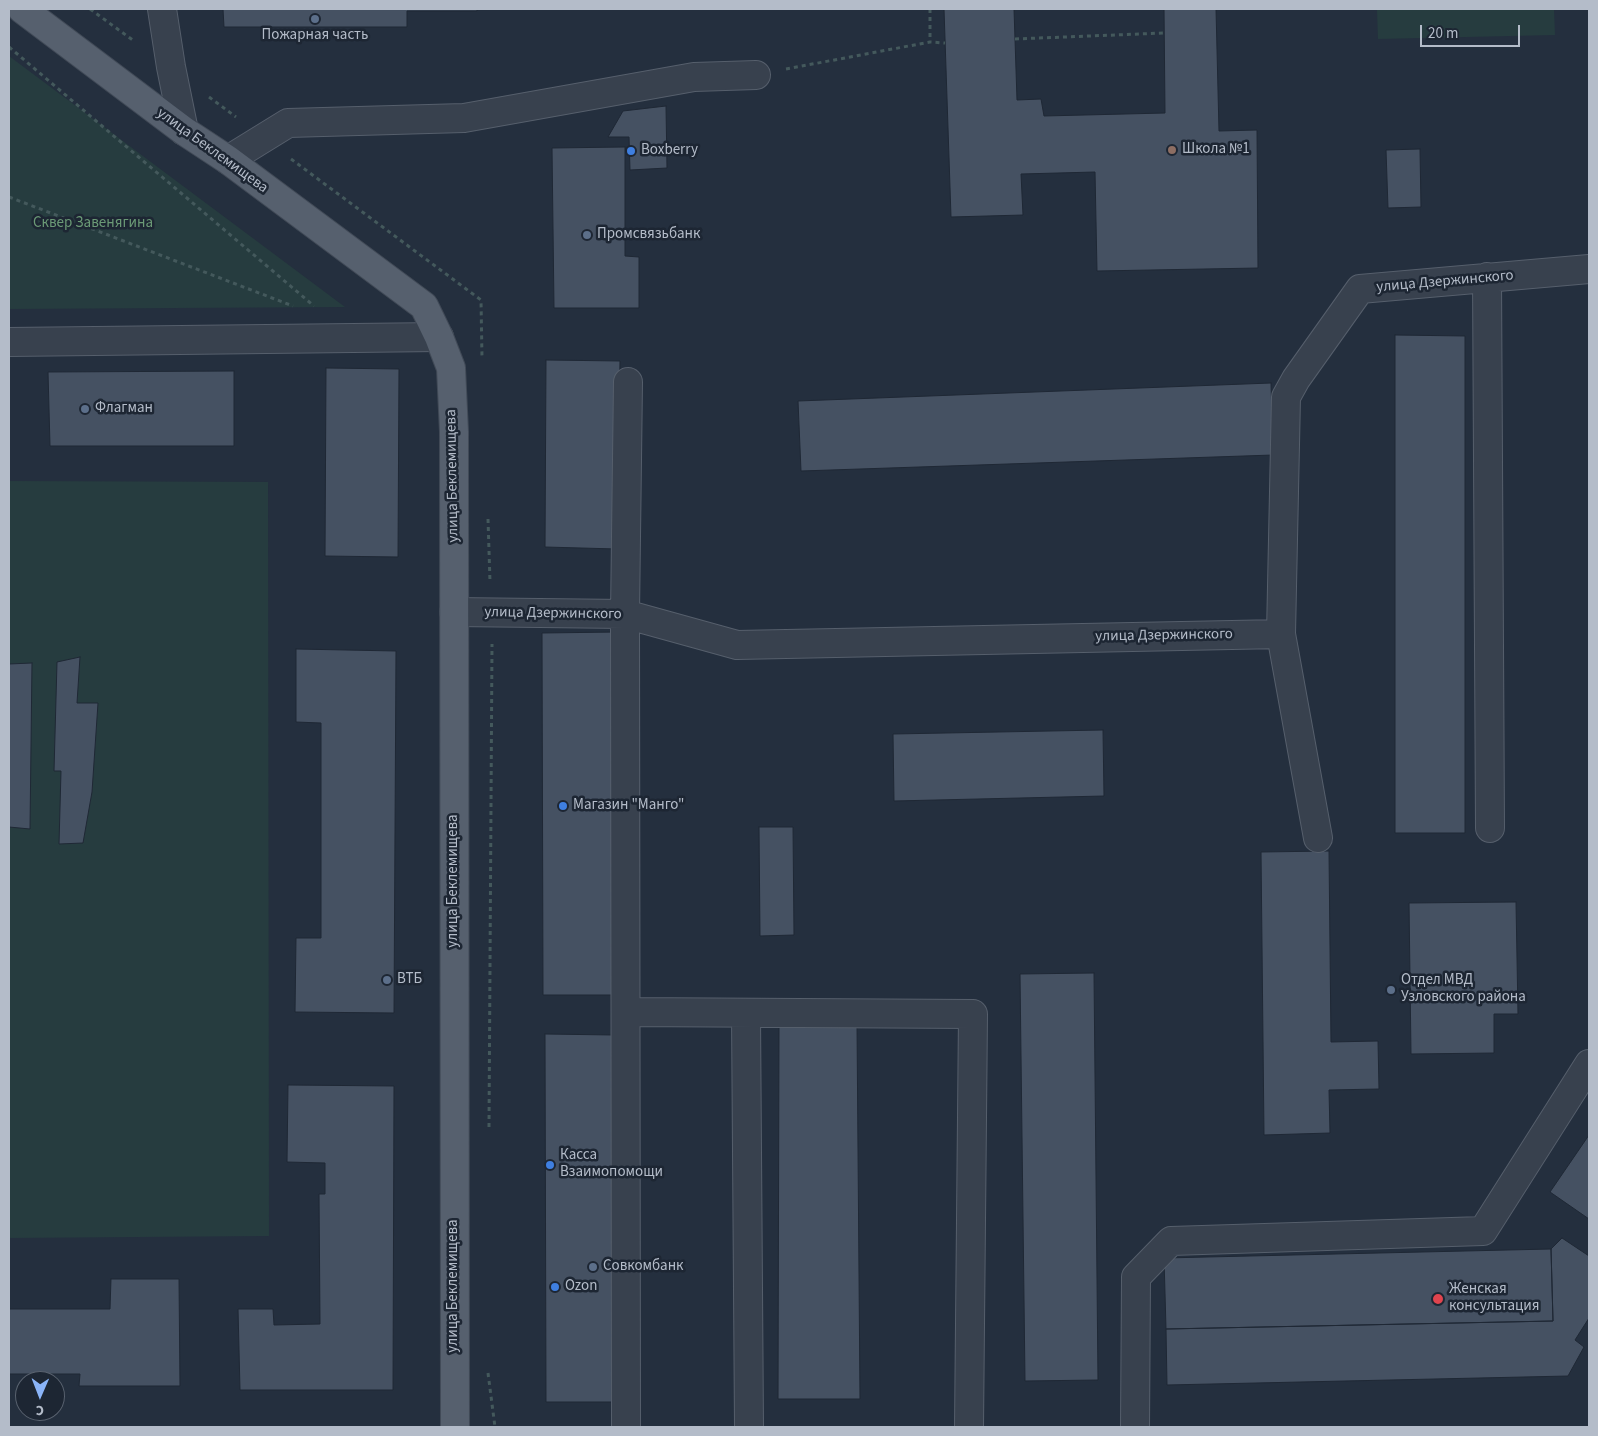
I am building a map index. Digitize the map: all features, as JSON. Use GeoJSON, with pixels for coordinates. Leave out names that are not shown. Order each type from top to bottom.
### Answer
{"type":"FeatureCollection","features":[{"type":"Feature","properties":{"kind":"main road","name":"улица Беклемищева"},"geometry":{"type":"LineString","coordinates":[[22,9],[184,131],[228,160],[424,306],[451,368],[454,432],[454,1427]]}},
{"type":"Feature","properties":{"kind":"street"},"geometry":{"type":"LineString","coordinates":[[162,9],[184,131]]}},
{"type":"Feature","properties":{"kind":"street"},"geometry":{"type":"LineString","coordinates":[[228,160],[288,124],[464,118],[694,77],[756,74]]}},
{"type":"Feature","properties":{"kind":"street","name":"улица Дзержинского"},"geometry":{"type":"LineString","coordinates":[[454,612],[625,614],[737,645],[1281,634],[1286,397],[1296,378],[1360,290],[1589,269]]}},
{"type":"Feature","properties":{"kind":"street"},"geometry":{"type":"LineString","coordinates":[[1487,277],[1490,828]]}},
{"type":"Feature","properties":{"kind":"street"},"geometry":{"type":"LineString","coordinates":[[9,342],[439,337]]}},
{"type":"Feature","properties":{"kind":"street"},"geometry":{"type":"LineString","coordinates":[[626,1427],[627,1012],[625,614],[628,382]]}},
{"type":"Feature","properties":{"kind":"street"},"geometry":{"type":"LineString","coordinates":[[1281,634],[1318,838]]}},
{"type":"Feature","properties":{"kind":"street"},"geometry":{"type":"LineString","coordinates":[[627,1012],[973,1014],[969,1427]]}},
{"type":"Feature","properties":{"kind":"street"},"geometry":{"type":"LineString","coordinates":[[746,1014],[749,1427]]}},
{"type":"Feature","properties":{"kind":"street"},"geometry":{"type":"LineString","coordinates":[[1134,1427],[1136,1277],[1171,1241],[1483,1231],[1589,1064]]}},
{"type":"Feature","properties":{"kind":"path"},"geometry":{"type":"LineString","coordinates":[[930,9],[930,42]]}},
{"type":"Feature","properties":{"kind":"path"},"geometry":{"type":"LineString","coordinates":[[1015,39],[1164,33]]}},
{"type":"Feature","properties":{"kind":"path"},"geometry":{"type":"LineString","coordinates":[[756,74],[930,42],[945,42]]}},
{"type":"Feature","properties":{"kind":"path"},"geometry":{"type":"LineString","coordinates":[[9,47],[330,320],[332,339]]}},
{"type":"Feature","properties":{"kind":"path"},"geometry":{"type":"LineString","coordinates":[[9,198],[293,306]]}},
{"type":"Feature","properties":{"kind":"green space"},"geometry":{"type":"Polygon","coordinates":[[[1377,9],[1554,9],[1555,35],[1378,39],[1377,9]]]}},
{"type":"Feature","properties":{"kind":"green space","name":"Сквер Завенягина"},"geometry":{"type":"Polygon","coordinates":[[[9,56],[345,307],[9,309],[9,56]]]}},
{"type":"Feature","properties":{"kind":"green space"},"geometry":{"type":"Polygon","coordinates":[[[9,481],[268,482],[269,1236],[9,1238],[9,481]]]}},
{"type":"Feature","properties":{"kind":"building","name":"Пожарная часть"},"geometry":{"type":"Polygon","coordinates":[[[223,9],[477,9],[477,11],[407,11],[407,27],[224,27],[223,9]]]}},
{"type":"Feature","properties":{"kind":"building","name":"Школа №1"},"geometry":{"type":"Polygon","coordinates":[[[944,9],[1014,9],[1017,100],[1041,99],[1044,116],[1165,113],[1164,9],[1216,9],[1219,131],[1257,130],[1258,268],[1097,271],[1095,172],[1021,174],[1023,215],[951,217],[944,9]]]}},
{"type":"Feature","properties":{"kind":"building"},"geometry":{"type":"Polygon","coordinates":[[[666,106],[667,168],[630,170],[629,137],[608,137],[623,111],[666,106]]]}},
{"type":"Feature","properties":{"kind":"building"},"geometry":{"type":"Polygon","coordinates":[[[625,147],[625,256],[639,257],[639,308],[554,308],[552,148],[625,147]]]}},
{"type":"Feature","properties":{"kind":"building"},"geometry":{"type":"Polygon","coordinates":[[[1420,149],[1421,207],[1388,208],[1386,150],[1420,149]]]}},
{"type":"Feature","properties":{"kind":"building"},"geometry":{"type":"Polygon","coordinates":[[[1395,335],[1465,336],[1465,833],[1395,833],[1395,335]]]}},
{"type":"Feature","properties":{"kind":"building"},"geometry":{"type":"Polygon","coordinates":[[[546,360],[620,361],[617,549],[545,547],[546,360]]]}},
{"type":"Feature","properties":{"kind":"building"},"geometry":{"type":"Polygon","coordinates":[[[326,368],[399,369],[398,557],[325,556],[326,368]]]}},
{"type":"Feature","properties":{"kind":"building"},"geometry":{"type":"Polygon","coordinates":[[[234,371],[234,446],[50,446],[48,372],[234,371]]]}},
{"type":"Feature","properties":{"kind":"building"},"geometry":{"type":"Polygon","coordinates":[[[1271,383],[1273,455],[801,471],[798,401],[1271,383]]]}},
{"type":"Feature","properties":{"kind":"building"},"geometry":{"type":"Polygon","coordinates":[[[618,632],[619,995],[543,995],[542,633],[618,632]]]}},
{"type":"Feature","properties":{"kind":"building"},"geometry":{"type":"Polygon","coordinates":[[[296,649],[396,651],[394,1013],[295,1012],[296,938],[321,938],[321,723],[296,722],[296,649]]]}},
{"type":"Feature","properties":{"kind":"building"},"geometry":{"type":"Polygon","coordinates":[[[80,657],[77,703],[98,703],[92,792],[83,843],[59,844],[61,771],[54,771],[57,662],[80,657]]]}},
{"type":"Feature","properties":{"kind":"building"},"geometry":{"type":"Polygon","coordinates":[[[32,663],[30,829],[9,827],[9,664],[32,663]]]}},
{"type":"Feature","properties":{"kind":"building"},"geometry":{"type":"Polygon","coordinates":[[[1103,730],[1104,796],[894,801],[893,734],[1103,730]]]}},
{"type":"Feature","properties":{"kind":"building"},"geometry":{"type":"Polygon","coordinates":[[[759,827],[793,827],[794,935],[760,936],[759,827]]]}},
{"type":"Feature","properties":{"kind":"building","name":"Отдел МВД Узловского района"},"geometry":{"type":"Polygon","coordinates":[[[1329,851],[1331,1042],[1378,1041],[1379,1089],[1329,1090],[1330,1133],[1264,1135],[1261,852],[1329,851]]]}},
{"type":"Feature","properties":{"kind":"building"},"geometry":{"type":"Polygon","coordinates":[[[1516,902],[1518,1014],[1494,1014],[1494,1053],[1411,1054],[1409,903],[1516,902]]]}},
{"type":"Feature","properties":{"kind":"building"},"geometry":{"type":"Polygon","coordinates":[[[1094,973],[1098,1380],[1025,1381],[1020,974],[1094,973]]]}},
{"type":"Feature","properties":{"kind":"building"},"geometry":{"type":"Polygon","coordinates":[[[857,1023],[860,1399],[778,1399],[779,1024],[857,1023]]]}},
{"type":"Feature","properties":{"kind":"building"},"geometry":{"type":"Polygon","coordinates":[[[545,1034],[613,1035],[614,1402],[546,1402],[545,1034]]]}},
{"type":"Feature","properties":{"kind":"building"},"geometry":{"type":"Polygon","coordinates":[[[288,1085],[394,1086],[393,1390],[240,1390],[238,1309],[273,1309],[274,1325],[320,1324],[319,1194],[325,1194],[325,1163],[287,1162],[288,1085]]]}},
{"type":"Feature","properties":{"kind":"building"},"geometry":{"type":"Polygon","coordinates":[[[1589,1135],[1589,1219],[1550,1192],[1589,1135]]]}},
{"type":"Feature","properties":{"kind":"building"},"geometry":{"type":"Polygon","coordinates":[[[1562,1238],[1589,1256],[1589,1318],[1575,1340],[1584,1347],[1568,1376],[1167,1385],[1166,1329],[1553,1321],[1551,1249],[1562,1238]]]}},
{"type":"Feature","properties":{"kind":"building"},"geometry":{"type":"Polygon","coordinates":[[[1551,1249],[1553,1321],[1166,1329],[1164,1258],[1551,1249]]]}},
{"type":"Feature","properties":{"kind":"building"},"geometry":{"type":"Polygon","coordinates":[[[111,1279],[179,1279],[180,1386],[79,1386],[80,1374],[65,1374],[65,1371],[15,1371],[15,1374],[9,1374],[9,1309],[110,1309],[111,1279]]]}},
{"type":"Feature","properties":{"kind":"place","name":"Пожарная часть"},"geometry":{"type":"Point","coordinates":[315,19]}},
{"type":"Feature","properties":{"kind":"place","name":"Школа №1"},"geometry":{"type":"Point","coordinates":[1172,150]}},
{"type":"Feature","properties":{"kind":"place","name":"Boxberry"},"geometry":{"type":"Point","coordinates":[631,151]}},
{"type":"Feature","properties":{"kind":"place","name":"Промсвязьбанк"},"geometry":{"type":"Point","coordinates":[587,235]}},
{"type":"Feature","properties":{"kind":"place","name":"Флагман"},"geometry":{"type":"Point","coordinates":[85,409]}},
{"type":"Feature","properties":{"kind":"place","name":"Магазин \"Манго\""},"geometry":{"type":"Point","coordinates":[563,806]}},
{"type":"Feature","properties":{"kind":"place","name":"ВТБ"},"geometry":{"type":"Point","coordinates":[387,980]}},
{"type":"Feature","properties":{"kind":"place","name":"Отдел МВД Узловского района"},"geometry":{"type":"Point","coordinates":[1391,990]}},
{"type":"Feature","properties":{"kind":"place","name":"Касса Взаимопомощи"},"geometry":{"type":"Point","coordinates":[550,1165]}},
{"type":"Feature","properties":{"kind":"place","name":"Совкомбанк"},"geometry":{"type":"Point","coordinates":[593,1267]}},
{"type":"Feature","properties":{"kind":"place","name":"Ozon"},"geometry":{"type":"Point","coordinates":[555,1287]}},
{"type":"Feature","properties":{"kind":"place","name":"Женская консультация"},"geometry":{"type":"Point","coordinates":[1438,1299]}}]}
